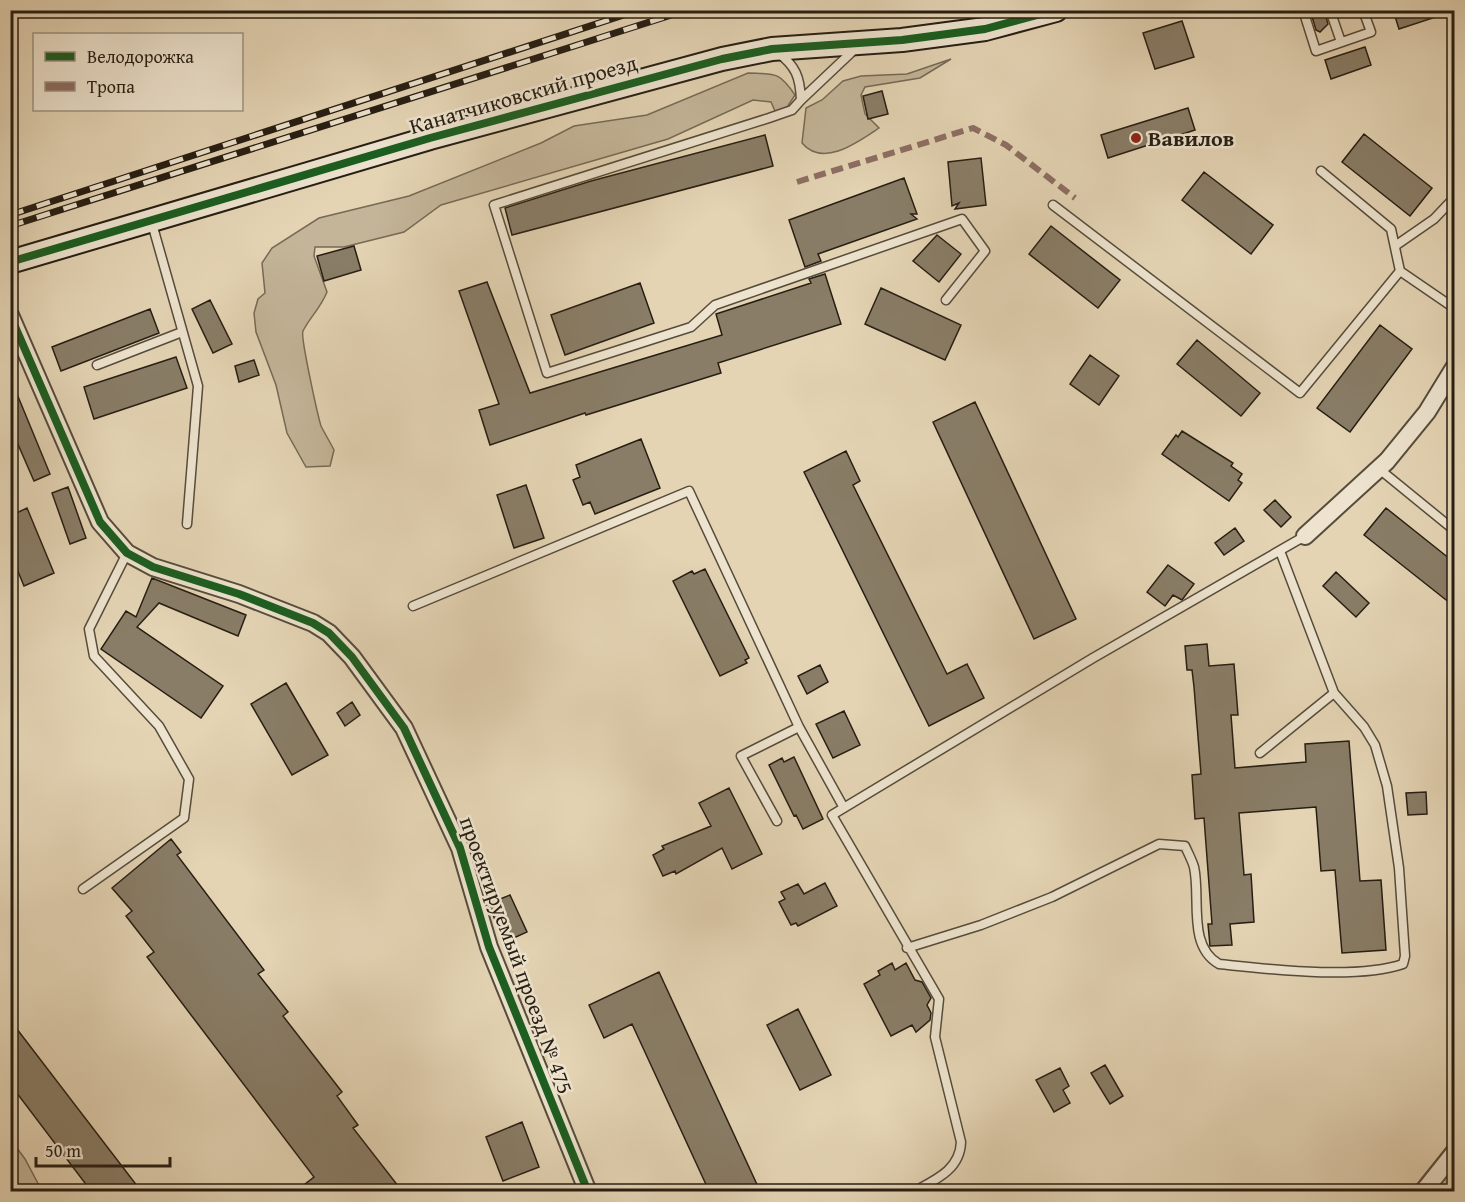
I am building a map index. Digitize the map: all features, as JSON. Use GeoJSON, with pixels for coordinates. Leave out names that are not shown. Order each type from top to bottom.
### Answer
{"type":"FeatureCollection","features":[{"type":"Feature","properties":{"kind":"street","name":"Канатчиковский проезд"},"geometry":{"type":"LineString","coordinates":[[10,261],[600,90],[722,58],[772,49],[986,29],[1056,10]]}},
{"type":"Feature","properties":{"kind":"street","name":"проектируемый проезд № 475"},"geometry":{"type":"LineString","coordinates":[[10,315],[100,522],[127,554],[153,567],[239,594],[313,623],[329,633],[352,657],[404,728],[460,848],[489,947],[588,1191]]}},
{"type":"Feature","properties":{"kind":"street"},"geometry":{"type":"LineString","coordinates":[[1305,536],[1378,468],[1427,411],[1453,373]]}},
{"type":"Feature","properties":{"kind":"street"},"geometry":{"type":"LineString","coordinates":[[1423,1191],[1455,1153]]}},
{"type":"Feature","properties":{"kind":"lane"},"geometry":{"type":"LineString","coordinates":[[1303,10],[1316,51],[1371,32],[1363,10]]}},
{"type":"Feature","properties":{"kind":"lane"},"geometry":{"type":"LineString","coordinates":[[1330,10],[1341,42]]}},
{"type":"Feature","properties":{"kind":"lane"},"geometry":{"type":"LineString","coordinates":[[862,42],[792,110],[494,205],[548,373],[691,327],[715,305],[962,219],[985,250],[946,300]]}},
{"type":"Feature","properties":{"kind":"lane"},"geometry":{"type":"LineString","coordinates":[[772,49],[793,64],[800,80],[801,100]]}},
{"type":"Feature","properties":{"kind":"lane"},"geometry":{"type":"LineString","coordinates":[[1321,171],[1391,230],[1400,271],[1455,308]]}},
{"type":"Feature","properties":{"kind":"lane"},"geometry":{"type":"LineString","coordinates":[[1395,246],[1434,219],[1455,198]]}},
{"type":"Feature","properties":{"kind":"lane"},"geometry":{"type":"LineString","coordinates":[[1053,206],[1300,393],[1400,271]]}},
{"type":"Feature","properties":{"kind":"lane"},"geometry":{"type":"LineString","coordinates":[[151,220],[198,386],[187,524]]}},
{"type":"Feature","properties":{"kind":"lane"},"geometry":{"type":"LineString","coordinates":[[97,365],[182,332]]}},
{"type":"Feature","properties":{"kind":"lane"},"geometry":{"type":"LineString","coordinates":[[1378,468],[1455,530]]}},
{"type":"Feature","properties":{"kind":"lane"},"geometry":{"type":"LineString","coordinates":[[413,606],[689,491],[799,727],[844,808]]}},
{"type":"Feature","properties":{"kind":"lane"},"geometry":{"type":"LineString","coordinates":[[913,1191],[946,1174],[961,1155],[961,1142],[935,1037],[939,999],[907,948],[832,815],[1093,658],[1305,536]]}},
{"type":"Feature","properties":{"kind":"lane"},"geometry":{"type":"LineString","coordinates":[[907,948],[981,925],[1052,897],[1159,844],[1178,843],[1185,846],[1194,867],[1201,945],[1208,957],[1219,964],[1330,971],[1388,969],[1403,964],[1406,956],[1399,868],[1387,786],[1375,745],[1364,727],[1334,693],[1280,551]]}},
{"type":"Feature","properties":{"kind":"lane"},"geometry":{"type":"LineString","coordinates":[[83,889],[184,819],[189,779],[159,726],[94,656],[89,629],[127,554]]}},
{"type":"Feature","properties":{"kind":"lane"},"geometry":{"type":"LineString","coordinates":[[1260,753],[1334,693]]}},
{"type":"Feature","properties":{"kind":"lane"},"geometry":{"type":"LineString","coordinates":[[777,821],[741,756],[799,727]]}},
{"type":"Feature","properties":{"kind":"shaded area"},"geometry":{"type":"Polygon","coordinates":[[[951,59],[920,78],[865,87],[861,95],[865,114],[879,128],[861,140],[830,153],[810,150],[802,143],[806,108],[822,100],[843,81],[861,76],[907,74],[951,59]]]}},
{"type":"Feature","properties":{"kind":"shaded area"},"geometry":{"type":"Polygon","coordinates":[[[748,73],[776,75],[785,82],[795,95],[784,112],[775,111],[771,102],[753,100],[668,139],[441,205],[404,232],[344,247],[315,247],[314,256],[327,292],[303,331],[304,347],[321,426],[334,450],[330,466],[306,467],[287,433],[276,385],[256,332],[254,313],[258,299],[265,293],[262,263],[272,248],[319,218],[409,196],[541,143],[574,126],[647,115],[748,73]]]}},
{"type":"Feature","properties":{"kind":"shaded area"},"geometry":{"type":"Polygon","coordinates":[[[1454,1138],[1454,1191],[1411,1192],[1413,1189],[1454,1138]]]}},
{"type":"Feature","properties":{"kind":"shaded area"},"geometry":{"type":"Polygon","coordinates":[[[11,1140],[25,1159],[42,1191],[11,1191],[11,1140]]]}},
{"type":"Feature","properties":{"kind":"building"},"geometry":{"type":"Polygon","coordinates":[[[1310,10],[1324,10],[1328,24],[1320,32],[1316,30],[1310,10]]]}},
{"type":"Feature","properties":{"kind":"building"},"geometry":{"type":"Polygon","coordinates":[[[1393,10],[1448,10],[1448,13],[1399,29],[1393,10]]]}},
{"type":"Feature","properties":{"kind":"building"},"geometry":{"type":"Polygon","coordinates":[[[1182,21],[1194,57],[1155,69],[1143,33],[1182,21]]]}},
{"type":"Feature","properties":{"kind":"building"},"geometry":{"type":"Polygon","coordinates":[[[1365,47],[1371,65],[1331,79],[1325,60],[1365,47]]]}},
{"type":"Feature","properties":{"kind":"building"},"geometry":{"type":"Polygon","coordinates":[[[882,91],[888,114],[868,119],[863,96],[882,91]]]}},
{"type":"Feature","properties":{"kind":"building"},"geometry":{"type":"Polygon","coordinates":[[[1188,108],[1195,130],[1108,158],[1101,135],[1188,108]]]}},
{"type":"Feature","properties":{"kind":"building"},"geometry":{"type":"Polygon","coordinates":[[[1364,134],[1432,188],[1410,216],[1342,162],[1364,134]]]}},
{"type":"Feature","properties":{"kind":"building"},"geometry":{"type":"Polygon","coordinates":[[[765,135],[773,166],[512,235],[505,208],[591,181],[765,135]]]}},
{"type":"Feature","properties":{"kind":"building"},"geometry":{"type":"Polygon","coordinates":[[[981,158],[986,205],[955,209],[959,203],[952,206],[948,162],[981,158]]]}},
{"type":"Feature","properties":{"kind":"building"},"geometry":{"type":"Polygon","coordinates":[[[1204,172],[1273,225],[1251,254],[1182,200],[1204,172]]]}},
{"type":"Feature","properties":{"kind":"building"},"geometry":{"type":"Polygon","coordinates":[[[904,178],[917,214],[911,214],[917,219],[818,254],[821,261],[805,267],[789,220],[904,178]]]}},
{"type":"Feature","properties":{"kind":"building"},"geometry":{"type":"Polygon","coordinates":[[[1051,226],[1120,280],[1098,308],[1029,254],[1051,226]]]}},
{"type":"Feature","properties":{"kind":"building"},"geometry":{"type":"Polygon","coordinates":[[[937,235],[961,254],[939,282],[913,261],[937,235]]]}},
{"type":"Feature","properties":{"kind":"building"},"geometry":{"type":"Polygon","coordinates":[[[354,246],[361,270],[324,281],[317,256],[354,246]]]}},
{"type":"Feature","properties":{"kind":"building"},"geometry":{"type":"Polygon","coordinates":[[[825,274],[841,324],[718,363],[721,373],[586,415],[585,413],[490,445],[479,410],[499,404],[459,291],[487,282],[530,393],[722,335],[716,314],[811,283],[809,279],[825,274]]]}},
{"type":"Feature","properties":{"kind":"building"},"geometry":{"type":"Polygon","coordinates":[[[640,283],[654,323],[565,355],[551,315],[640,283]]]}},
{"type":"Feature","properties":{"kind":"building"},"geometry":{"type":"Polygon","coordinates":[[[881,288],[961,325],[945,360],[865,324],[881,288]]]}},
{"type":"Feature","properties":{"kind":"building"},"geometry":{"type":"Polygon","coordinates":[[[210,300],[232,344],[213,353],[192,309],[210,300]]]}},
{"type":"Feature","properties":{"kind":"building"},"geometry":{"type":"Polygon","coordinates":[[[150,309],[159,333],[61,371],[52,347],[150,309]]]}},
{"type":"Feature","properties":{"kind":"building"},"geometry":{"type":"Polygon","coordinates":[[[1380,325],[1412,349],[1350,432],[1317,408],[1380,325]]]}},
{"type":"Feature","properties":{"kind":"building"},"geometry":{"type":"Polygon","coordinates":[[[1197,340],[1260,393],[1241,416],[1177,364],[1197,340]]]}},
{"type":"Feature","properties":{"kind":"building"},"geometry":{"type":"Polygon","coordinates":[[[1090,355],[1119,376],[1099,405],[1070,384],[1090,355]]]}},
{"type":"Feature","properties":{"kind":"building"},"geometry":{"type":"Polygon","coordinates":[[[176,357],[187,388],[94,419],[84,387],[176,357]]]}},
{"type":"Feature","properties":{"kind":"building"},"geometry":{"type":"Polygon","coordinates":[[[254,360],[259,375],[239,382],[235,366],[254,360]]]}},
{"type":"Feature","properties":{"kind":"building"},"geometry":{"type":"Polygon","coordinates":[[[10,377],[50,474],[34,481],[10,426],[10,377]]]}},
{"type":"Feature","properties":{"kind":"building"},"geometry":{"type":"Polygon","coordinates":[[[975,402],[1076,619],[1034,639],[933,422],[975,402]]]}},
{"type":"Feature","properties":{"kind":"building"},"geometry":{"type":"Polygon","coordinates":[[[1182,431],[1233,463],[1231,466],[1242,474],[1238,480],[1242,483],[1229,501],[1162,454],[1176,435],[1178,437],[1182,431]]]}},
{"type":"Feature","properties":{"kind":"building"},"geometry":{"type":"Polygon","coordinates":[[[641,439],[660,488],[595,514],[590,502],[583,505],[573,480],[580,477],[576,465],[641,439]]]}},
{"type":"Feature","properties":{"kind":"building"},"geometry":{"type":"Polygon","coordinates":[[[846,451],[860,481],[853,485],[947,674],[967,664],[984,698],[929,726],[804,472],[846,451]]]}},
{"type":"Feature","properties":{"kind":"building"},"geometry":{"type":"Polygon","coordinates":[[[526,485],[544,538],[514,548],[497,495],[526,485]]]}},
{"type":"Feature","properties":{"kind":"building"},"geometry":{"type":"Polygon","coordinates":[[[68,487],[86,538],[70,544],[52,493],[68,487]]]}},
{"type":"Feature","properties":{"kind":"building"},"geometry":{"type":"Polygon","coordinates":[[[1275,500],[1291,517],[1281,527],[1264,510],[1275,500]]]}},
{"type":"Feature","properties":{"kind":"building"},"geometry":{"type":"Polygon","coordinates":[[[27,508],[54,573],[24,586],[10,552],[10,516],[27,508]]]}},
{"type":"Feature","properties":{"kind":"building"},"geometry":{"type":"Polygon","coordinates":[[[1386,508],[1455,563],[1455,607],[1364,535],[1386,508]]]}},
{"type":"Feature","properties":{"kind":"building"},"geometry":{"type":"Polygon","coordinates":[[[1235,528],[1244,541],[1224,555],[1215,543],[1235,528]]]}},
{"type":"Feature","properties":{"kind":"building"},"geometry":{"type":"Polygon","coordinates":[[[1168,565],[1194,584],[1182,600],[1173,595],[1165,606],[1147,592],[1168,565]]]}},
{"type":"Feature","properties":{"kind":"building"},"geometry":{"type":"Polygon","coordinates":[[[705,569],[749,658],[745,660],[747,663],[720,676],[673,581],[692,571],[694,574],[705,569]]]}},
{"type":"Feature","properties":{"kind":"building"},"geometry":{"type":"Polygon","coordinates":[[[1336,572],[1369,603],[1356,617],[1323,586],[1336,572]]]}},
{"type":"Feature","properties":{"kind":"building"},"geometry":{"type":"Polygon","coordinates":[[[152,578],[246,615],[238,636],[159,603],[137,627],[223,686],[201,718],[101,649],[126,611],[136,617],[152,578]]]}},
{"type":"Feature","properties":{"kind":"building"},"geometry":{"type":"Polygon","coordinates":[[[1207,644],[1209,666],[1234,664],[1238,715],[1231,715],[1235,768],[1306,762],[1305,744],[1349,741],[1360,881],[1381,880],[1386,950],[1342,953],[1335,870],[1321,871],[1316,807],[1239,813],[1244,875],[1251,874],[1254,922],[1230,924],[1232,945],[1210,946],[1208,924],[1212,924],[1204,818],[1195,819],[1192,775],[1201,774],[1194,687],[1192,670],[1187,670],[1185,646],[1207,644]]]}},
{"type":"Feature","properties":{"kind":"building"},"geometry":{"type":"Polygon","coordinates":[[[820,665],[828,682],[807,694],[798,676],[820,665]]]}},
{"type":"Feature","properties":{"kind":"building"},"geometry":{"type":"Polygon","coordinates":[[[286,683],[328,755],[292,775],[251,704],[286,683]]]}},
{"type":"Feature","properties":{"kind":"building"},"geometry":{"type":"Polygon","coordinates":[[[352,702],[360,715],[345,726],[337,713],[352,702]]]}},
{"type":"Feature","properties":{"kind":"building"},"geometry":{"type":"Polygon","coordinates":[[[844,711],[860,745],[833,758],[816,724],[844,711]]]}},
{"type":"Feature","properties":{"kind":"building"},"geometry":{"type":"Polygon","coordinates":[[[794,757],[823,819],[803,829],[796,815],[794,816],[769,765],[782,758],[784,762],[794,757]]]}},
{"type":"Feature","properties":{"kind":"building"},"geometry":{"type":"Polygon","coordinates":[[[729,788],[762,854],[732,869],[722,848],[676,874],[675,871],[663,876],[653,855],[664,849],[662,846],[711,826],[699,803],[729,788]]]}},
{"type":"Feature","properties":{"kind":"building"},"geometry":{"type":"Polygon","coordinates":[[[1426,792],[1427,814],[1408,815],[1406,793],[1426,792]]]}},
{"type":"Feature","properties":{"kind":"building"},"geometry":{"type":"Polygon","coordinates":[[[171,839],[181,852],[177,855],[264,970],[258,974],[288,1012],[283,1016],[342,1092],[337,1096],[358,1125],[353,1128],[402,1191],[296,1191],[314,1177],[147,957],[154,952],[126,916],[132,911],[112,888],[171,839]]]}},
{"type":"Feature","properties":{"kind":"building"},"geometry":{"type":"Polygon","coordinates":[[[825,883],[837,906],[798,926],[796,923],[791,925],[779,902],[785,899],[781,892],[798,884],[804,894],[825,883]]]}},
{"type":"Feature","properties":{"kind":"building"},"geometry":{"type":"Polygon","coordinates":[[[510,895],[527,932],[505,942],[488,904],[510,895]]]}},
{"type":"Feature","properties":{"kind":"building"},"geometry":{"type":"Polygon","coordinates":[[[892,963],[895,970],[906,963],[915,980],[922,982],[931,998],[927,1005],[931,1013],[930,1020],[916,1032],[912,1025],[891,1036],[864,984],[880,975],[878,971],[892,963]]]}},
{"type":"Feature","properties":{"kind":"building"},"geometry":{"type":"Polygon","coordinates":[[[659,972],[760,1191],[709,1191],[632,1024],[604,1038],[589,1005],[659,972]]]}},
{"type":"Feature","properties":{"kind":"building"},"geometry":{"type":"Polygon","coordinates":[[[798,1009],[831,1075],[800,1090],[767,1025],[798,1009]]]}},
{"type":"Feature","properties":{"kind":"building"},"geometry":{"type":"Polygon","coordinates":[[[10,1020],[141,1191],[91,1191],[10,1084],[10,1020]]]}},
{"type":"Feature","properties":{"kind":"building"},"geometry":{"type":"Polygon","coordinates":[[[1105,1065],[1123,1096],[1110,1104],[1091,1073],[1105,1065]]]}},
{"type":"Feature","properties":{"kind":"building"},"geometry":{"type":"Polygon","coordinates":[[[1060,1068],[1069,1086],[1063,1090],[1070,1103],[1054,1112],[1036,1080],[1060,1068]]]}},
{"type":"Feature","properties":{"kind":"building"},"geometry":{"type":"Polygon","coordinates":[[[522,1122],[539,1167],[503,1181],[486,1137],[522,1122]]]}},
{"type":"Feature","properties":{"kind":"railway"},"geometry":{"type":"LineString","coordinates":[[10,215],[639,10]]}},
{"type":"Feature","properties":{"kind":"railway"},"geometry":{"type":"LineString","coordinates":[[10,226],[687,10]]}},
{"type":"Feature","properties":{"kind":"marked path"},"geometry":{"type":"LineString","coordinates":[[797,182],[973,128],[1006,145],[1075,198]]}},
{"type":"Feature","properties":{"kind":"cycle path"},"geometry":{"type":"LineString","coordinates":[[10,262],[430,138],[722,59],[772,49],[902,40],[985,29],[1056,10]]}},
{"type":"Feature","properties":{"kind":"cycle path"},"geometry":{"type":"LineString","coordinates":[[10,315],[100,522],[127,553],[153,567],[239,594],[313,623],[329,633],[352,657],[404,728],[460,848],[489,947],[588,1192]]}},
{"type":"Feature","properties":{"kind":"place","name":"Вавилов"},"geometry":{"type":"Point","coordinates":[1136,138]}}]}
